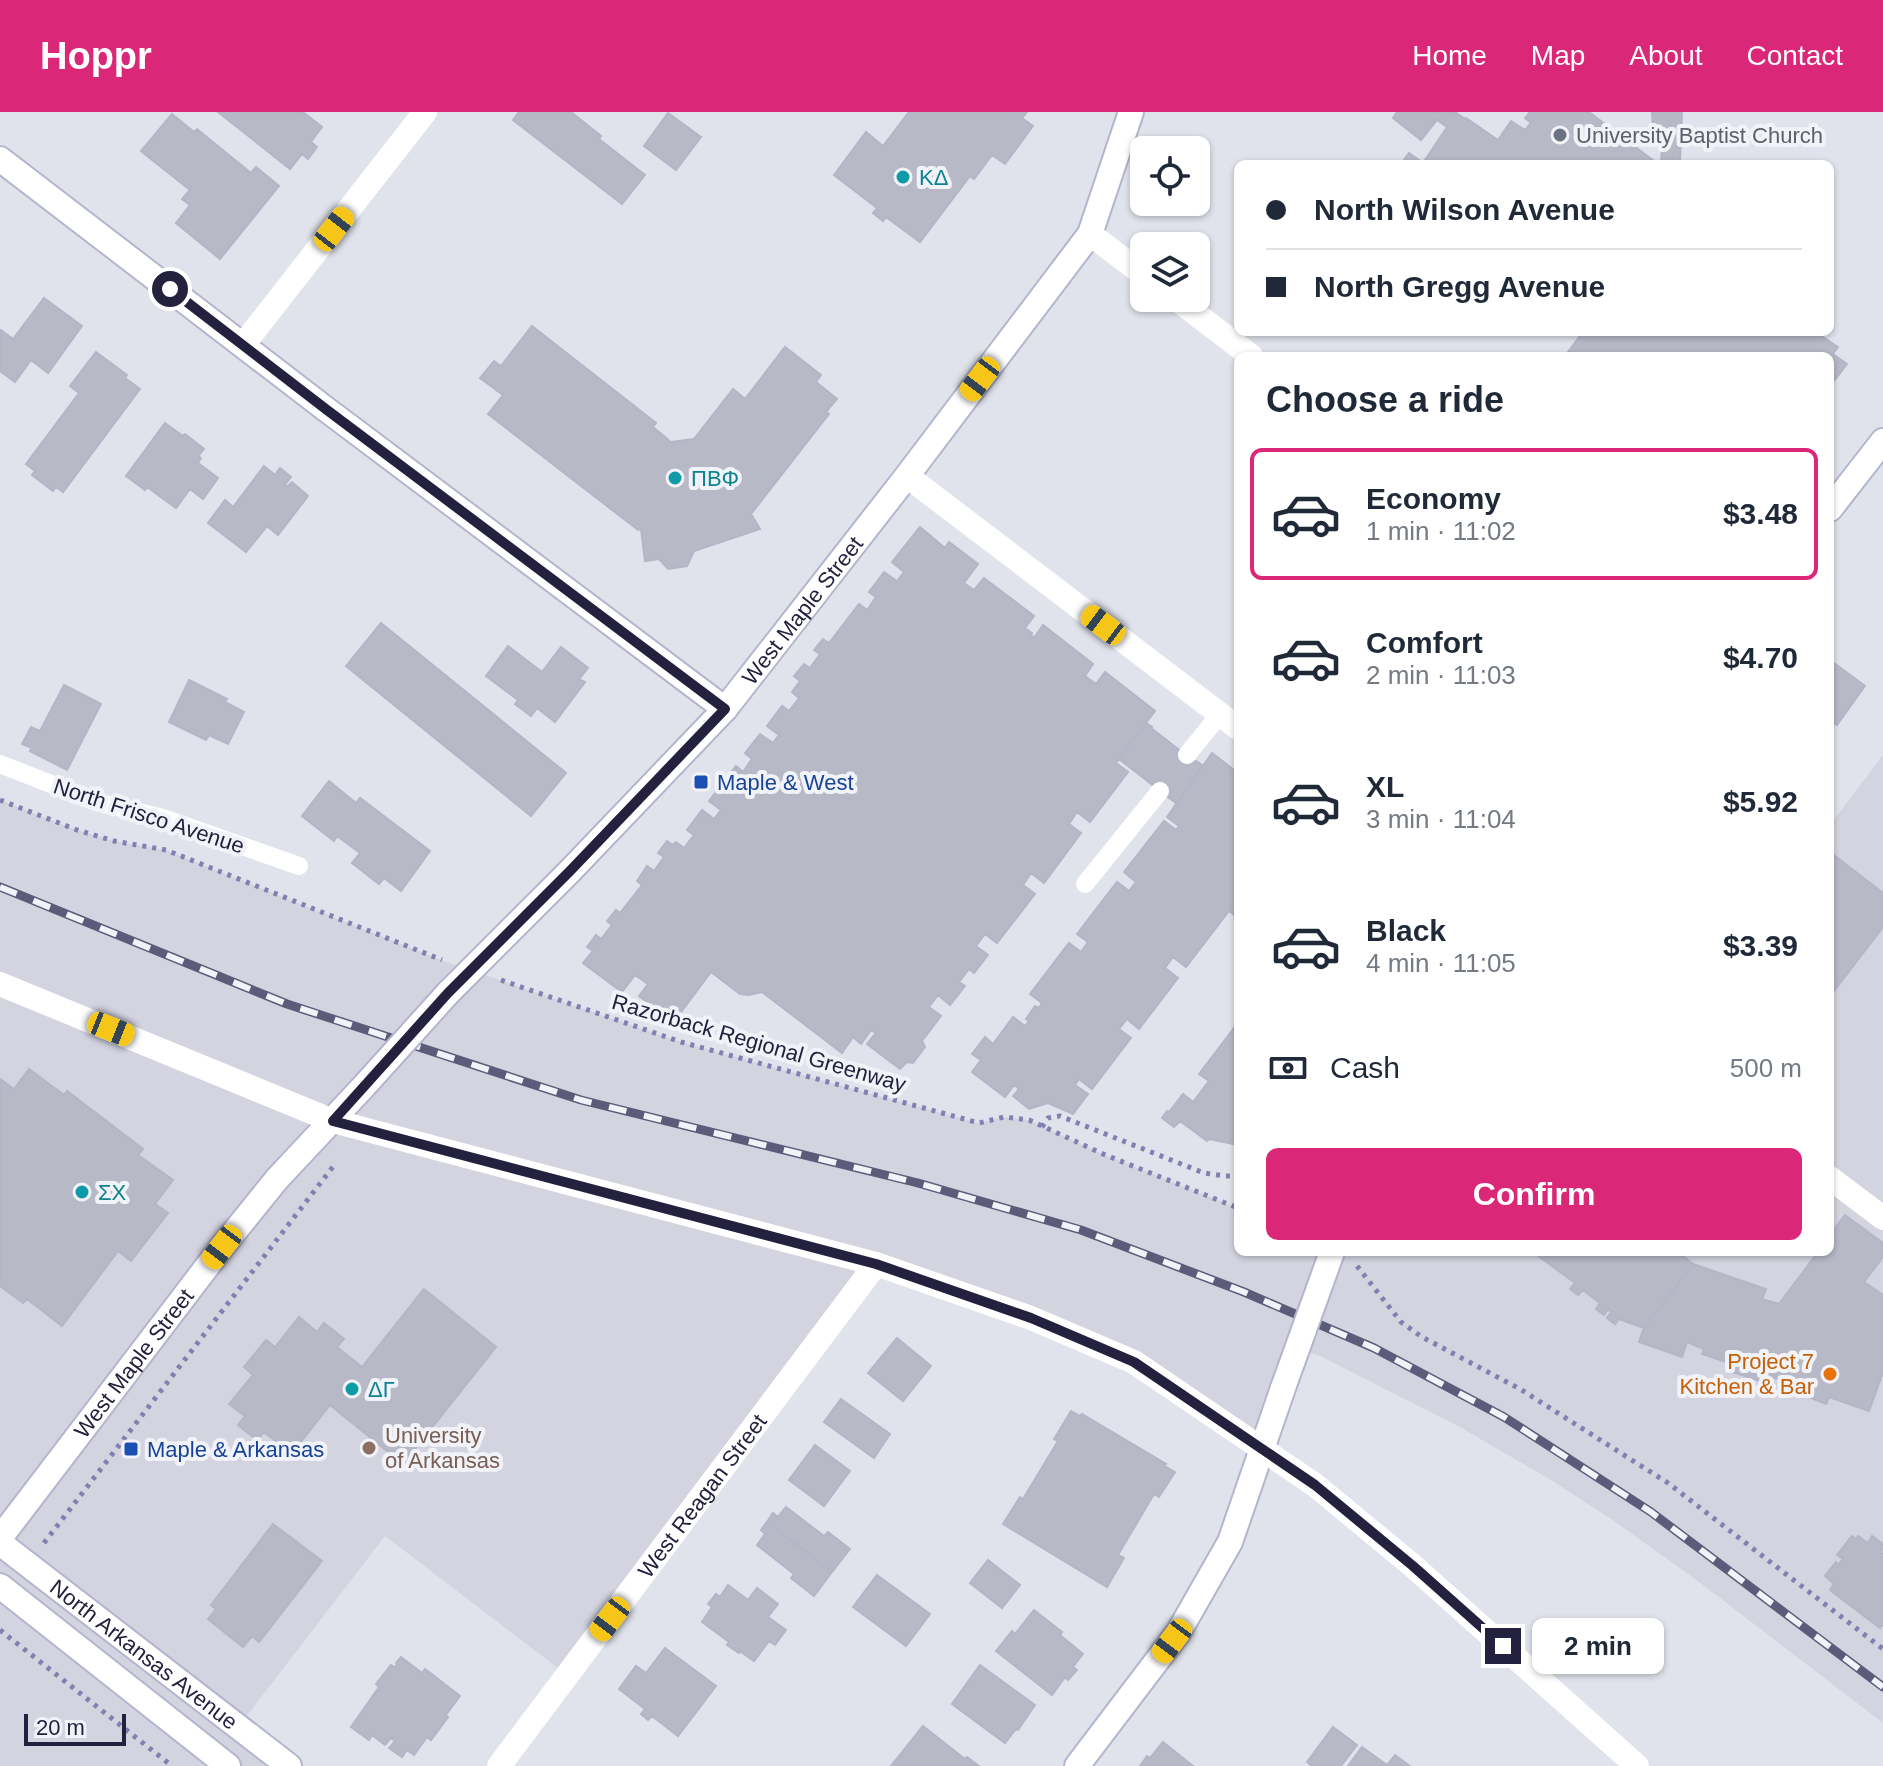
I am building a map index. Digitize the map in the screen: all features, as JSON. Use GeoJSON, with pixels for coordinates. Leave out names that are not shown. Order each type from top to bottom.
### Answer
{"type":"FeatureCollection","features":[{"type":"Feature","properties":{"kind":"street"},"geometry":{"type":"LineString","coordinates":[[243,345],[425,112]]}},
{"type":"Feature","properties":{"kind":"street","name":"West Maple Street"},"geometry":{"type":"LineString","coordinates":[[0,1541],[277,1179],[448,993],[725,709],[1090,234],[1131,112]]}},
{"type":"Feature","properties":{"kind":"street"},"geometry":{"type":"LineString","coordinates":[[0,159],[725,709]]}},
{"type":"Feature","properties":{"kind":"street"},"geometry":{"type":"LineString","coordinates":[[1090,234],[1130,264]]}},
{"type":"Feature","properties":{"kind":"street"},"geometry":{"type":"LineString","coordinates":[[1193,312],[1246,352]]}},
{"type":"Feature","properties":{"kind":"street"},"geometry":{"type":"LineString","coordinates":[[1834,504],[1883,441]]}},
{"type":"Feature","properties":{"kind":"street"},"geometry":{"type":"LineString","coordinates":[[907,476],[1229,721]]}},
{"type":"Feature","properties":{"kind":"street"},"geometry":{"type":"LineString","coordinates":[[0,984],[333,1121],[876,1264],[1031,1318],[1134,1362],[1315,1485],[1413,1566],[1637,1766]]}},
{"type":"Feature","properties":{"kind":"street"},"geometry":{"type":"LineString","coordinates":[[1834,1181],[1883,1218]]}},
{"type":"Feature","properties":{"kind":"street"},"geometry":{"type":"LineString","coordinates":[[1077,1766],[1178,1633],[1230,1542],[1283,1388],[1342,1256]]}},
{"type":"Feature","properties":{"kind":"street","name":"West Reagan Street"},"geometry":{"type":"LineString","coordinates":[[499,1766],[876,1264]]}},
{"type":"Feature","properties":{"kind":"street","name":"North Arkansas Avenue"},"geometry":{"type":"LineString","coordinates":[[0,1541],[289,1766]]}},
{"type":"Feature","properties":{"kind":"street","name":"North Arkansas Avenue"},"geometry":{"type":"LineString","coordinates":[[0,1586],[228,1766]]}},
{"type":"Feature","properties":{"kind":"lane"},"geometry":{"type":"LineString","coordinates":[[1187,755],[1229,721]]}},
{"type":"Feature","properties":{"kind":"lane","name":"North Frisco Avenue"},"geometry":{"type":"LineString","coordinates":[[0,764],[97,802],[163,818],[299,866]]}},
{"type":"Feature","properties":{"kind":"lane"},"geometry":{"type":"LineString","coordinates":[[1085,884],[1160,791]]}},
{"type":"Feature","properties":{"kind":"path","name":"Razorback Regional Greenway"},"geometry":{"type":"LineString","coordinates":[[0,800],[89,834],[166,850],[410,948],[681,1042],[979,1123],[1004,1117],[1029,1120],[1103,1154],[1234,1206]]}},
{"type":"Feature","properties":{"kind":"path"},"geometry":{"type":"LineString","coordinates":[[1042,1127],[1048,1118],[1060,1116],[1204,1173],[1234,1176]]}},
{"type":"Feature","properties":{"kind":"path"},"geometry":{"type":"LineString","coordinates":[[43,1543],[362,1129]]}},
{"type":"Feature","properties":{"kind":"path"},"geometry":{"type":"LineString","coordinates":[[1342,1256],[1401,1322],[1412,1330],[1520,1389],[1668,1483],[1883,1649]]}},
{"type":"Feature","properties":{"kind":"path"},"geometry":{"type":"LineString","coordinates":[[0,1630],[172,1766]]}},
{"type":"Feature","properties":{"kind":"shaded area"},"geometry":{"type":"Polygon","coordinates":[[[1883,755],[1883,1723],[1611,1519],[1458,1426],[1320,1356],[1297,1349],[1261,1448],[1134,1362],[876,1264],[567,1675],[385,1536],[239,1726],[289,1766],[0,1766],[0,800],[77,830],[114,841],[166,850],[444,961],[681,1042],[979,1123],[1004,1117],[1029,1120],[1103,1154],[1234,1206],[1234,1256],[1834,1256],[1834,820],[1883,755]]]}},
{"type":"Feature","properties":{"kind":"building"},"geometry":{"type":"Polygon","coordinates":[[[218,112],[303,112],[322,127],[311,142],[317,147],[308,159],[302,154],[290,169],[218,112]]]}},
{"type":"Feature","properties":{"kind":"building"},"geometry":{"type":"Polygon","coordinates":[[[519,112],[571,112],[601,136],[599,139],[645,175],[622,204],[513,120],[519,112]]]}},
{"type":"Feature","properties":{"kind":"building","name":"ΚΔ"},"geometry":{"type":"Polygon","coordinates":[[[909,112],[1027,112],[1022,118],[1033,126],[1005,164],[992,155],[974,179],[970,176],[920,242],[886,217],[883,221],[873,213],[877,208],[834,175],[866,132],[883,146],[909,112]]]}},
{"type":"Feature","properties":{"kind":"building","name":"University Baptist Church"},"geometry":{"type":"Polygon","coordinates":[[[1397,112],[1455,112],[1498,140],[1511,121],[1525,130],[1531,123],[1525,118],[1530,112],[1589,112],[1653,160],[1425,160],[1447,127],[1437,120],[1421,140],[1393,118],[1397,112]]]}},
{"type":"Feature","properties":{"kind":"building","name":"University Baptist Church"},"geometry":{"type":"Polygon","coordinates":[[[1652,112],[1682,112],[1680,160],[1661,160],[1663,128],[1653,129],[1652,112]]]}},
{"type":"Feature","properties":{"kind":"building"},"geometry":{"type":"Polygon","coordinates":[[[668,113],[701,137],[676,170],[644,146],[668,113]]]}},
{"type":"Feature","properties":{"kind":"building"},"geometry":{"type":"Polygon","coordinates":[[[172,114],[194,132],[197,129],[251,173],[256,167],[279,186],[220,259],[176,223],[190,205],[182,199],[190,190],[141,151],[172,114]]]}},
{"type":"Feature","properties":{"kind":"building","name":"University Baptist Church"},"geometry":{"type":"Polygon","coordinates":[[[1409,153],[1419,160],[1404,160],[1409,153]]]}},
{"type":"Feature","properties":{"kind":"building"},"geometry":{"type":"Polygon","coordinates":[[[44,298],[82,326],[48,373],[31,360],[15,382],[0,371],[0,331],[13,339],[44,298]]]}},
{"type":"Feature","properties":{"kind":"building","name":"ΠΒΦ"},"geometry":{"type":"Polygon","coordinates":[[[532,326],[656,423],[653,427],[671,442],[694,439],[733,389],[745,399],[785,347],[821,375],[816,382],[837,399],[826,412],[829,414],[751,514],[760,529],[694,551],[687,566],[668,569],[659,559],[645,561],[641,529],[638,530],[488,414],[503,395],[480,378],[494,361],[501,366],[532,326]]]}},
{"type":"Feature","properties":{"kind":"building"},"geometry":{"type":"Polygon","coordinates":[[[1580,336],[1821,336],[1838,347],[1834,353],[1568,352],[1580,336]]]}},
{"type":"Feature","properties":{"kind":"building"},"geometry":{"type":"Polygon","coordinates":[[[96,352],[140,389],[63,492],[56,487],[53,491],[32,475],[35,471],[26,464],[79,393],[70,386],[96,352]]]}},
{"type":"Feature","properties":{"kind":"building"},"geometry":{"type":"Polygon","coordinates":[[[1834,355],[1847,364],[1834,381],[1834,355]]]}},
{"type":"Feature","properties":{"kind":"building"},"geometry":{"type":"Polygon","coordinates":[[[165,423],[204,449],[198,456],[201,458],[198,463],[218,478],[203,499],[190,489],[176,508],[126,476],[165,423]]]}},
{"type":"Feature","properties":{"kind":"building"},"geometry":{"type":"Polygon","coordinates":[[[264,466],[275,475],[280,468],[291,477],[285,485],[287,487],[292,482],[308,496],[278,535],[267,526],[246,552],[208,523],[225,500],[233,507],[264,466]]]}},
{"type":"Feature","properties":{"kind":"building"},"geometry":{"type":"Polygon","coordinates":[[[920,527],[945,548],[949,542],[978,564],[964,583],[974,590],[984,578],[1034,616],[1025,628],[1034,638],[1043,625],[1093,664],[1085,676],[1096,684],[1105,672],[1155,711],[1116,763],[1128,772],[1090,822],[1077,812],[1069,824],[1081,833],[1044,883],[1031,873],[1023,885],[1035,894],[997,943],[985,934],[976,946],[988,955],[974,973],[969,969],[959,982],[965,986],[950,1005],[938,995],[929,1007],[941,1016],[922,1041],[925,1047],[913,1063],[907,1062],[900,1069],[867,1044],[876,1033],[871,1030],[861,1044],[853,1037],[842,1053],[762,992],[740,994],[711,972],[678,1016],[654,1007],[639,996],[648,984],[635,975],[622,992],[583,963],[593,951],[587,947],[596,935],[601,939],[612,925],[607,921],[616,910],[620,913],[642,885],[637,881],[647,866],[654,871],[664,857],[658,853],[667,841],[673,845],[676,842],[684,848],[694,835],[687,830],[702,810],[714,819],[721,810],[709,801],[736,766],[743,772],[752,759],[745,753],[760,734],[773,743],[779,735],[767,726],[782,706],[789,711],[799,698],[792,692],[800,681],[794,676],[804,664],[810,668],[820,654],[814,650],[823,639],[829,643],[859,604],[867,610],[876,597],[869,592],[884,572],[897,581],[904,572],[892,562],[920,527]]]}},
{"type":"Feature","properties":{"kind":"building"},"geometry":{"type":"Polygon","coordinates":[[[381,623],[566,773],[531,816],[346,666],[381,623]]]}},
{"type":"Feature","properties":{"kind":"building"},"geometry":{"type":"Polygon","coordinates":[[[508,646],[542,672],[561,647],[588,668],[579,679],[585,682],[555,722],[537,708],[531,716],[515,704],[518,700],[486,676],[508,646]]]}},
{"type":"Feature","properties":{"kind":"building"},"geometry":{"type":"Polygon","coordinates":[[[1834,663],[1865,686],[1837,725],[1834,723],[1834,663]]]}},
{"type":"Feature","properties":{"kind":"building"},"geometry":{"type":"Polygon","coordinates":[[[189,680],[227,699],[225,702],[244,712],[228,744],[209,735],[206,740],[169,722],[189,680]]]}},
{"type":"Feature","properties":{"kind":"building"},"geometry":{"type":"Polygon","coordinates":[[[64,685],[101,704],[67,770],[22,744],[31,727],[40,731],[64,685]]]}},
{"type":"Feature","properties":{"kind":"building"},"geometry":{"type":"Polygon","coordinates":[[[1146,723],[1202,765],[1177,804],[1119,759],[1146,723]]]}},
{"type":"Feature","properties":{"kind":"building"},"geometry":{"type":"Polygon","coordinates":[[[1212,753],[1234,770],[1234,915],[1229,911],[1186,967],[1173,957],[1165,968],[1178,978],[1139,1029],[1127,1019],[1119,1029],[1131,1038],[1092,1089],[1079,1079],[1075,1085],[1088,1094],[1073,1114],[1048,1103],[1029,1109],[1013,1096],[1019,1089],[1014,1085],[1005,1097],[972,1072],[981,1060],[972,1054],[985,1037],[993,1044],[1013,1017],[1025,1026],[1035,1006],[1039,1008],[1042,1003],[1030,994],[1069,943],[1081,952],[1088,942],[1077,934],[1117,882],[1129,891],[1136,882],[1124,872],[1164,821],[1176,830],[1179,826],[1167,817],[1212,753]]]}},
{"type":"Feature","properties":{"kind":"building"},"geometry":{"type":"Polygon","coordinates":[[[329,781],[356,803],[360,798],[430,851],[401,891],[384,878],[379,884],[352,863],[360,853],[337,836],[334,841],[302,816],[329,781]]]}},
{"type":"Feature","properties":{"kind":"building"},"geometry":{"type":"Polygon","coordinates":[[[1834,855],[1883,893],[1883,927],[1834,991],[1834,855]]]}},
{"type":"Feature","properties":{"kind":"building"},"geometry":{"type":"Polygon","coordinates":[[[1234,1028],[1234,1144],[1207,1141],[1180,1121],[1174,1127],[1162,1118],[1183,1094],[1193,1102],[1209,1081],[1199,1074],[1234,1028]]]}},
{"type":"Feature","properties":{"kind":"building","name":"ΣΧ"},"geometry":{"type":"Polygon","coordinates":[[[29,1069],[64,1095],[67,1091],[143,1149],[138,1155],[173,1180],[155,1204],[168,1213],[131,1261],[118,1251],[62,1326],[27,1299],[23,1303],[0,1286],[0,1079],[14,1089],[29,1069]]]}},
{"type":"Feature","properties":{"kind":"building"},"geometry":{"type":"Polygon","coordinates":[[[1845,1215],[1883,1243],[1883,1257],[1864,1282],[1883,1295],[1883,1372],[1869,1411],[1829,1397],[1826,1404],[1808,1397],[1810,1390],[1766,1375],[1763,1382],[1727,1370],[1729,1363],[1702,1354],[1704,1349],[1687,1342],[1682,1357],[1639,1342],[1644,1328],[1693,1264],[1766,1289],[1762,1299],[1779,1304],[1815,1256],[1834,1256],[1834,1230],[1845,1215]]]}},
{"type":"Feature","properties":{"kind":"building"},"geometry":{"type":"Polygon","coordinates":[[[1538,1256],[1683,1256],[1693,1264],[1644,1328],[1619,1319],[1615,1324],[1607,1318],[1611,1312],[1608,1309],[1604,1315],[1596,1309],[1600,1303],[1583,1290],[1578,1295],[1570,1289],[1575,1283],[1538,1256]]]}},
{"type":"Feature","properties":{"kind":"building","name":"ΔΓ"},"geometry":{"type":"Polygon","coordinates":[[[424,1289],[496,1347],[403,1464],[330,1405],[296,1448],[287,1441],[282,1446],[264,1432],[257,1440],[238,1425],[245,1416],[229,1404],[253,1375],[244,1367],[266,1340],[275,1347],[299,1317],[317,1332],[324,1323],[344,1339],[337,1347],[362,1367],[424,1289]]]}},
{"type":"Feature","properties":{"kind":"building"},"geometry":{"type":"Polygon","coordinates":[[[897,1338],[931,1366],[903,1401],[868,1373],[897,1338]]]}},
{"type":"Feature","properties":{"kind":"building"},"geometry":{"type":"Polygon","coordinates":[[[841,1399],[890,1434],[874,1458],[824,1422],[841,1399]]]}},
{"type":"Feature","properties":{"kind":"building"},"geometry":{"type":"Polygon","coordinates":[[[1071,1411],[1080,1416],[1082,1414],[1175,1472],[1159,1497],[1154,1494],[1118,1555],[1124,1558],[1107,1587],[1003,1524],[1020,1497],[1023,1499],[1058,1441],[1054,1439],[1071,1411]]]}},
{"type":"Feature","properties":{"kind":"building"},"geometry":{"type":"Polygon","coordinates":[[[815,1445],[850,1471],[824,1506],[789,1480],[815,1445]]]}},
{"type":"Feature","properties":{"kind":"building"},"geometry":{"type":"Polygon","coordinates":[[[786,1507],[824,1536],[828,1532],[850,1549],[832,1572],[767,1522],[773,1513],[778,1517],[786,1507]]]}},
{"type":"Feature","properties":{"kind":"building"},"geometry":{"type":"Polygon","coordinates":[[[767,1522],[832,1572],[814,1596],[791,1578],[794,1574],[757,1545],[765,1534],[761,1530],[767,1522]]]}},
{"type":"Feature","properties":{"kind":"building"},"geometry":{"type":"Polygon","coordinates":[[[273,1524],[322,1561],[259,1642],[252,1636],[243,1647],[208,1619],[216,1609],[211,1605],[273,1524]]]}},
{"type":"Feature","properties":{"kind":"building"},"geometry":{"type":"Polygon","coordinates":[[[1852,1536],[1856,1539],[1858,1536],[1868,1543],[1872,1536],[1883,1544],[1883,1624],[1880,1628],[1830,1590],[1834,1584],[1825,1576],[1836,1562],[1838,1565],[1843,1559],[1837,1555],[1852,1536]]]}},
{"type":"Feature","properties":{"kind":"building"},"geometry":{"type":"Polygon","coordinates":[[[988,1560],[1020,1585],[1002,1608],[970,1583],[988,1560]]]}},
{"type":"Feature","properties":{"kind":"building"},"geometry":{"type":"Polygon","coordinates":[[[877,1575],[930,1614],[906,1646],[853,1607],[877,1575]]]}},
{"type":"Feature","properties":{"kind":"building"},"geometry":{"type":"Polygon","coordinates":[[[728,1585],[748,1600],[757,1588],[778,1604],[768,1617],[786,1630],[775,1645],[769,1641],[754,1661],[727,1645],[729,1642],[702,1622],[712,1607],[708,1604],[716,1594],[720,1597],[728,1585]]]}},
{"type":"Feature","properties":{"kind":"building"},"geometry":{"type":"Polygon","coordinates":[[[1034,1610],[1083,1654],[1073,1667],[1077,1670],[1068,1680],[1065,1677],[1052,1695],[996,1651],[1034,1610]]]}},
{"type":"Feature","properties":{"kind":"building"},"geometry":{"type":"Polygon","coordinates":[[[665,1648],[716,1686],[678,1736],[652,1716],[648,1720],[641,1714],[645,1709],[619,1689],[636,1666],[646,1673],[665,1648]]]}},
{"type":"Feature","properties":{"kind":"building"},"geometry":{"type":"Polygon","coordinates":[[[401,1657],[422,1673],[425,1669],[460,1696],[431,1740],[427,1737],[414,1755],[407,1750],[402,1757],[389,1748],[395,1741],[391,1738],[385,1745],[372,1735],[369,1740],[351,1727],[379,1687],[376,1684],[391,1665],[395,1668],[401,1657]]]}},
{"type":"Feature","properties":{"kind":"building"},"geometry":{"type":"Polygon","coordinates":[[[980,1665],[1035,1705],[1005,1743],[952,1704],[980,1665]]]}},
{"type":"Feature","properties":{"kind":"building"},"geometry":{"type":"Polygon","coordinates":[[[923,1726],[965,1759],[967,1757],[979,1766],[891,1766],[923,1726]]]}},
{"type":"Feature","properties":{"kind":"building"},"geometry":{"type":"Polygon","coordinates":[[[1333,1727],[1357,1745],[1341,1766],[1312,1766],[1307,1762],[1333,1727]]]}},
{"type":"Feature","properties":{"kind":"building"},"geometry":{"type":"Polygon","coordinates":[[[1163,1742],[1193,1766],[1140,1766],[1163,1742]]]}},
{"type":"Feature","properties":{"kind":"building"},"geometry":{"type":"Polygon","coordinates":[[[1362,1747],[1387,1765],[1395,1755],[1410,1766],[1348,1766],[1362,1747]]]}},
{"type":"Feature","properties":{"kind":"railway"},"geometry":{"type":"LineString","coordinates":[[0,887],[287,1004],[581,1100],[918,1183],[1081,1230],[1244,1292],[1374,1348],[1504,1417],[1651,1512],[1883,1687]]}},
{"type":"Feature","properties":{"kind":"place","name":"University Baptist Church"},"geometry":{"type":"Point","coordinates":[1560,135]}},
{"type":"Feature","properties":{"kind":"place","name":"ΚΔ"},"geometry":{"type":"Point","coordinates":[903,177]}},
{"type":"Feature","properties":{"kind":"place","name":"ΠΒΦ"},"geometry":{"type":"Point","coordinates":[675,478]}},
{"type":"Feature","properties":{"kind":"place","name":"Maple & West"},"geometry":{"type":"Point","coordinates":[701,782]}},
{"type":"Feature","properties":{"kind":"place","name":"ΣΧ"},"geometry":{"type":"Point","coordinates":[82,1192]}},
{"type":"Feature","properties":{"kind":"place","name":"Project 7 Kitchen & Bar"},"geometry":{"type":"Point","coordinates":[1830,1374]}},
{"type":"Feature","properties":{"kind":"place","name":"ΔΓ"},"geometry":{"type":"Point","coordinates":[352,1389]}},
{"type":"Feature","properties":{"kind":"place","name":"University of Arkansas"},"geometry":{"type":"Point","coordinates":[369,1448]}},
{"type":"Feature","properties":{"kind":"place","name":"Maple & Arkansas"},"geometry":{"type":"Point","coordinates":[131,1449]}},
{"type":"Feature","properties":{"kind":"route"},"geometry":{"type":"LineString","coordinates":[[170,289],[725,709],[448,993],[333,1121],[876,1264],[1031,1318],[1134,1362],[1315,1485],[1503,1646]]}}]}
